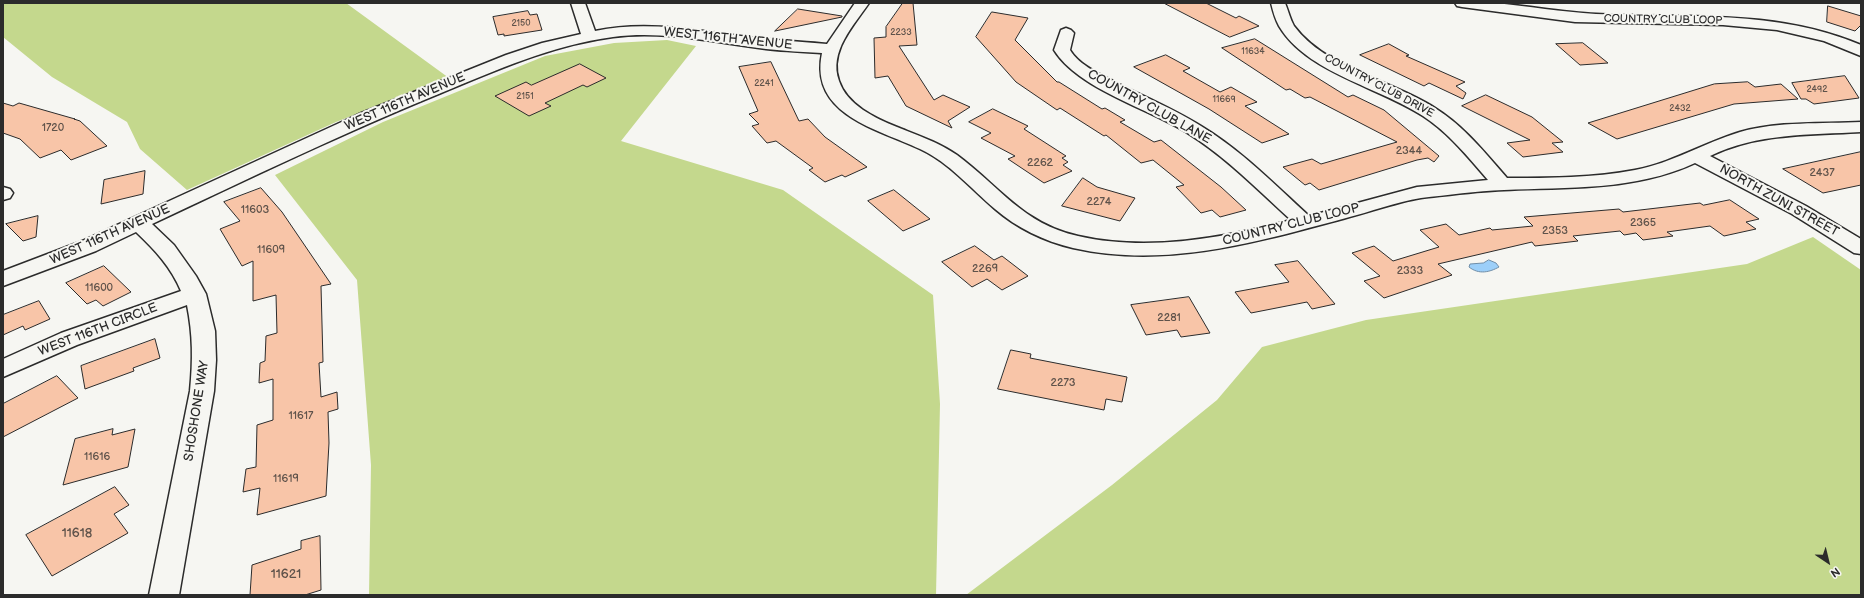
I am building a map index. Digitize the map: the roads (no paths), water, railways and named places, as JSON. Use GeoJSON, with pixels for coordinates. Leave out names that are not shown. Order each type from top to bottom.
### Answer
{"type":"FeatureCollection","features":[{"type":"Feature","properties":{"kind":"street"},"geometry":{"type":"LineString","coordinates":[[578,3],[589,36]]}},
{"type":"Feature","properties":{"kind":"street","name":"COUNTRY CLUB LOOP"},"geometry":{"type":"LineString","coordinates":[[862,3],[832,49],[829,59],[830,81],[848,108],[870,122],[918,141],[942,154],[967,173],[1012,214],[1037,229],[1055,236],[1117,249],[1151,250],[1194,247],[1226,242],[1252,237],[1417,193],[1502,184],[1576,183],[1634,176],[1669,168],[1734,140],[1761,134],[1861,127]]}},
{"type":"Feature","properties":{"kind":"street","name":"COUNTRY CLUB DRIVE"},"geometry":{"type":"LineString","coordinates":[[1278,3],[1287,27],[1299,41],[1310,50],[1350,72],[1409,100],[1439,118],[1461,137],[1502,184]]}},
{"type":"Feature","properties":{"kind":"street","name":"COUNTRY CLUB LOOP"},"geometry":{"type":"LineString","coordinates":[[1462,3],[1532,13],[1597,18],[1684,18],[1781,26],[1830,38],[1861,51]]}},
{"type":"Feature","properties":{"kind":"street","name":"WEST 116TH AVENUE"},"geometry":{"type":"LineString","coordinates":[[3,279],[89,246],[343,128],[451,82],[534,50],[589,36],[634,31],[672,31],[766,44],[832,49]]}},
{"type":"Feature","properties":{"kind":"street","name":"COUNTRY CLUB LANE"},"geometry":{"type":"LineString","coordinates":[[1066,33],[1062,50],[1069,59],[1103,83],[1160,110],[1206,137],[1246,170],[1304,223]]}},
{"type":"Feature","properties":{"kind":"street","name":"NORTH ZUNI STREET"},"geometry":{"type":"LineString","coordinates":[[1696,156],[1799,210],[1861,248]]}},
{"type":"Feature","properties":{"kind":"street","name":"SHOSHONE WAY"},"geometry":{"type":"LineString","coordinates":[[139,223],[170,253],[184,270],[195,294],[205,337],[203,381],[200,405],[164,595]]}},
{"type":"Feature","properties":{"kind":"street","name":"WEST 116TH CIRCLE"},"geometry":{"type":"LineString","coordinates":[[3,369],[69,339],[195,294]]}},
{"type":"Feature","properties":{"kind":"water"},"geometry":{"type":"Polygon","coordinates":[[[1489,260],[1496,263],[1499,267],[1481,272],[1473,270],[1469,267],[1470,264],[1483,263],[1489,260]]]}}]}
